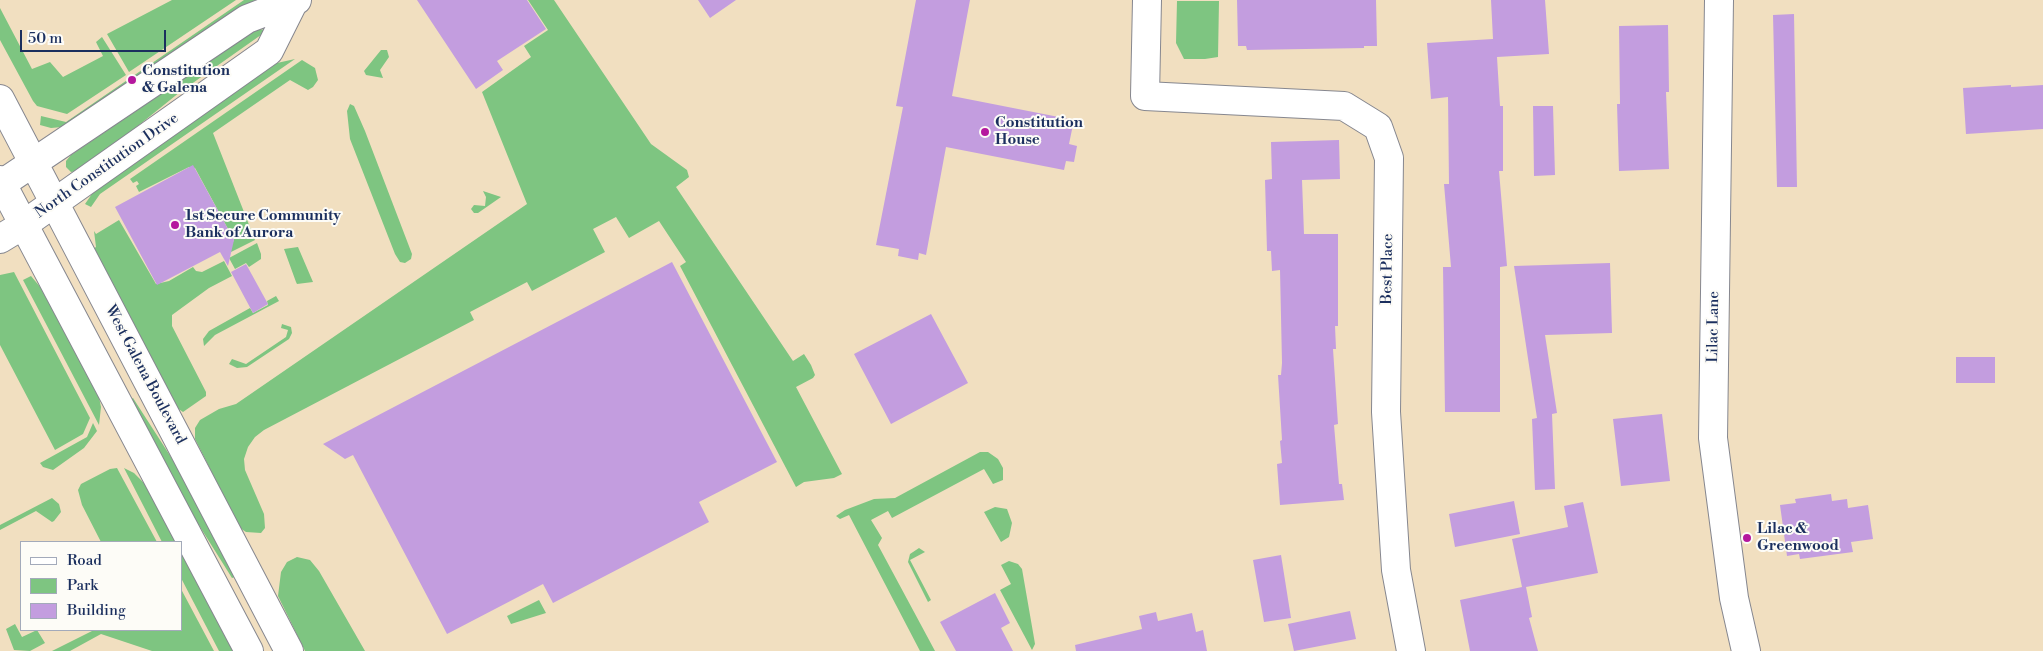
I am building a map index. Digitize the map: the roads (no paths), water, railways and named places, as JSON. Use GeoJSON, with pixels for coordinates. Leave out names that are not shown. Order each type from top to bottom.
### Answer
{"type":"FeatureCollection","features":[{"type":"Feature","properties":{"kind":"street","name":"Best Place"},"geometry":{"type":"LineString","coordinates":[[1146,0],[1145,96],[1344,106],[1378,127],[1389,158],[1386,412],[1396,570],[1412,651]]}},
{"type":"Feature","properties":{"kind":"street","name":"Lilac Lane"},"geometry":{"type":"LineString","coordinates":[[1719,0],[1713,438],[1734,598],[1746,651]]}},
{"type":"Feature","properties":{"kind":"street","name":"North Constitution Drive"},"geometry":{"type":"LineString","coordinates":[[1,183],[247,19],[294,1]]}},
{"type":"Feature","properties":{"kind":"street","name":"North Constitution Drive"},"geometry":{"type":"LineString","coordinates":[[0,239],[23,225],[269,51],[294,1]]}},
{"type":"Feature","properties":{"kind":"street","name":"West Galena Boulevard"},"geometry":{"type":"LineString","coordinates":[[0,99],[290,651]]}},
{"type":"Feature","properties":{"kind":"street"},"geometry":{"type":"LineString","coordinates":[[1,183],[248,651]]}},
{"type":"Feature","properties":{"kind":"place","name":"Constitution & Galena"},"geometry":{"type":"Point","coordinates":[132,80]}},
{"type":"Feature","properties":{"kind":"place","name":"Constitution House"},"geometry":{"type":"Point","coordinates":[985,132]}},
{"type":"Feature","properties":{"kind":"place","name":"1st Secure Community Bank of Aurora"},"geometry":{"type":"Point","coordinates":[175,225]}},
{"type":"Feature","properties":{"kind":"place","name":"Lilac & Greenwood"},"geometry":{"type":"Point","coordinates":[1747,538]}}]}
